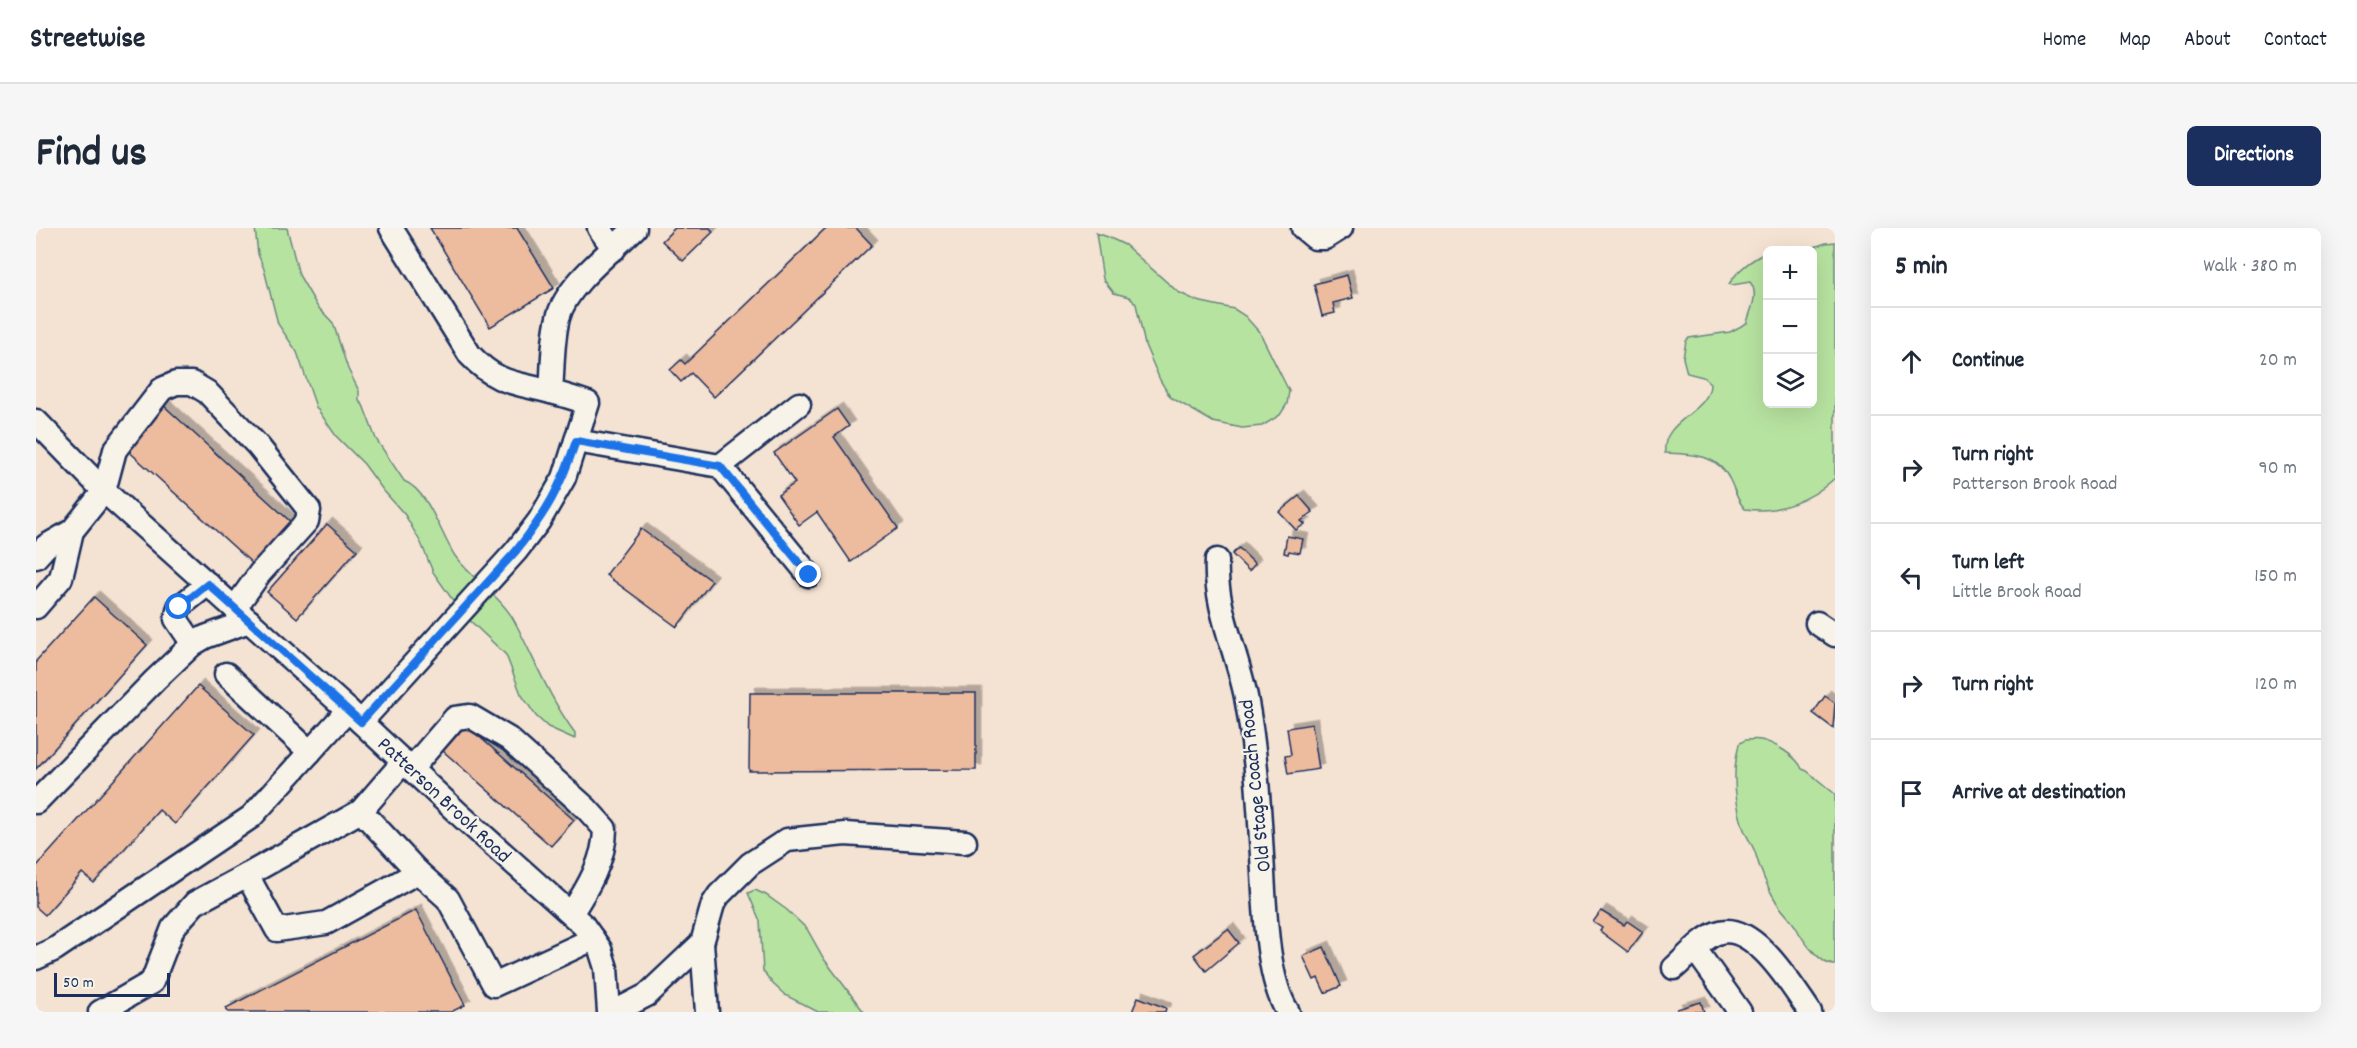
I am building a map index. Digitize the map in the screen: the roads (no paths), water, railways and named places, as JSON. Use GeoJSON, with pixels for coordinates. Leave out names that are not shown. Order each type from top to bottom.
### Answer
{"type":"FeatureCollection","features":[{"type":"Feature","properties":{"kind":"street"},"geometry":{"type":"LineString","coordinates":[[36,958],[55,949],[251,817],[310,752],[355,716],[516,551],[539,521],[564,478],[588,403],[508,383],[481,366],[470,355],[391,228]]}},
{"type":"Feature","properties":{"kind":"street"},"geometry":{"type":"LineString","coordinates":[[599,228],[614,249]]}},
{"type":"Feature","properties":{"kind":"street"},"geometry":{"type":"LineString","coordinates":[[550,392],[558,318],[563,304],[577,285],[635,228]]}},
{"type":"Feature","properties":{"kind":"street"},"geometry":{"type":"LineString","coordinates":[[1303,228],[1316,238],[1325,238],[1341,228]]}},
{"type":"Feature","properties":{"kind":"street"},"geometry":{"type":"LineString","coordinates":[[36,557],[46,546],[72,531],[104,491],[115,450],[162,389],[176,383],[192,383],[207,392],[258,446],[309,510],[307,521],[260,573],[242,614],[193,644],[36,802]]}},
{"type":"Feature","properties":{"kind":"street"},"geometry":{"type":"LineString","coordinates":[[720,466],[799,404]]}},
{"type":"Feature","properties":{"kind":"street","name":"Patterson Brook Road"},"geometry":{"type":"LineString","coordinates":[[36,421],[104,491],[408,764],[459,814],[583,925],[600,949],[606,968],[609,1012]]}},
{"type":"Feature","properties":{"kind":"street"},"geometry":{"type":"LineString","coordinates":[[576,441],[720,466],[809,575]]}},
{"type":"Feature","properties":{"kind":"street"},"geometry":{"type":"LineString","coordinates":[[36,607],[61,578],[72,531]]}},
{"type":"Feature","properties":{"kind":"street","name":"Old Stage Coach Road"},"geometry":{"type":"LineString","coordinates":[[1217,560],[1216,574],[1231,646],[1246,696],[1253,747],[1270,953],[1277,987],[1288,1012]]}},
{"type":"Feature","properties":{"kind":"street"},"geometry":{"type":"LineString","coordinates":[[193,644],[176,619],[179,607],[208,584]]}},
{"type":"Feature","properties":{"kind":"street"},"geometry":{"type":"LineString","coordinates":[[226,674],[310,752]]}},
{"type":"Feature","properties":{"kind":"street"},"geometry":{"type":"LineString","coordinates":[[100,1012],[152,982],[173,928],[195,903],[361,811],[455,718],[470,716],[509,740],[586,808],[605,829],[605,841],[591,882],[571,914]]}},
{"type":"Feature","properties":{"kind":"street"},"geometry":{"type":"LineString","coordinates":[[361,811],[418,872],[448,899],[494,985],[593,939]]}},
{"type":"Feature","properties":{"kind":"street"},"geometry":{"type":"LineString","coordinates":[[707,1012],[702,943],[713,904],[750,864],[788,840],[845,834],[965,842]]}},
{"type":"Feature","properties":{"kind":"street"},"geometry":{"type":"LineString","coordinates":[[246,875],[277,930],[326,923],[418,872]]}},
{"type":"Feature","properties":{"kind":"street"},"geometry":{"type":"LineString","coordinates":[[1674,968],[1717,933],[1732,931],[1741,933],[1761,947],[1810,1012]]}},
{"type":"Feature","properties":{"kind":"street"},"geometry":{"type":"LineString","coordinates":[[614,1012],[647,995],[702,943]]}},
{"type":"Feature","properties":{"kind":"street"},"geometry":{"type":"LineString","coordinates":[[1695,949],[1740,1012]]}}]}
